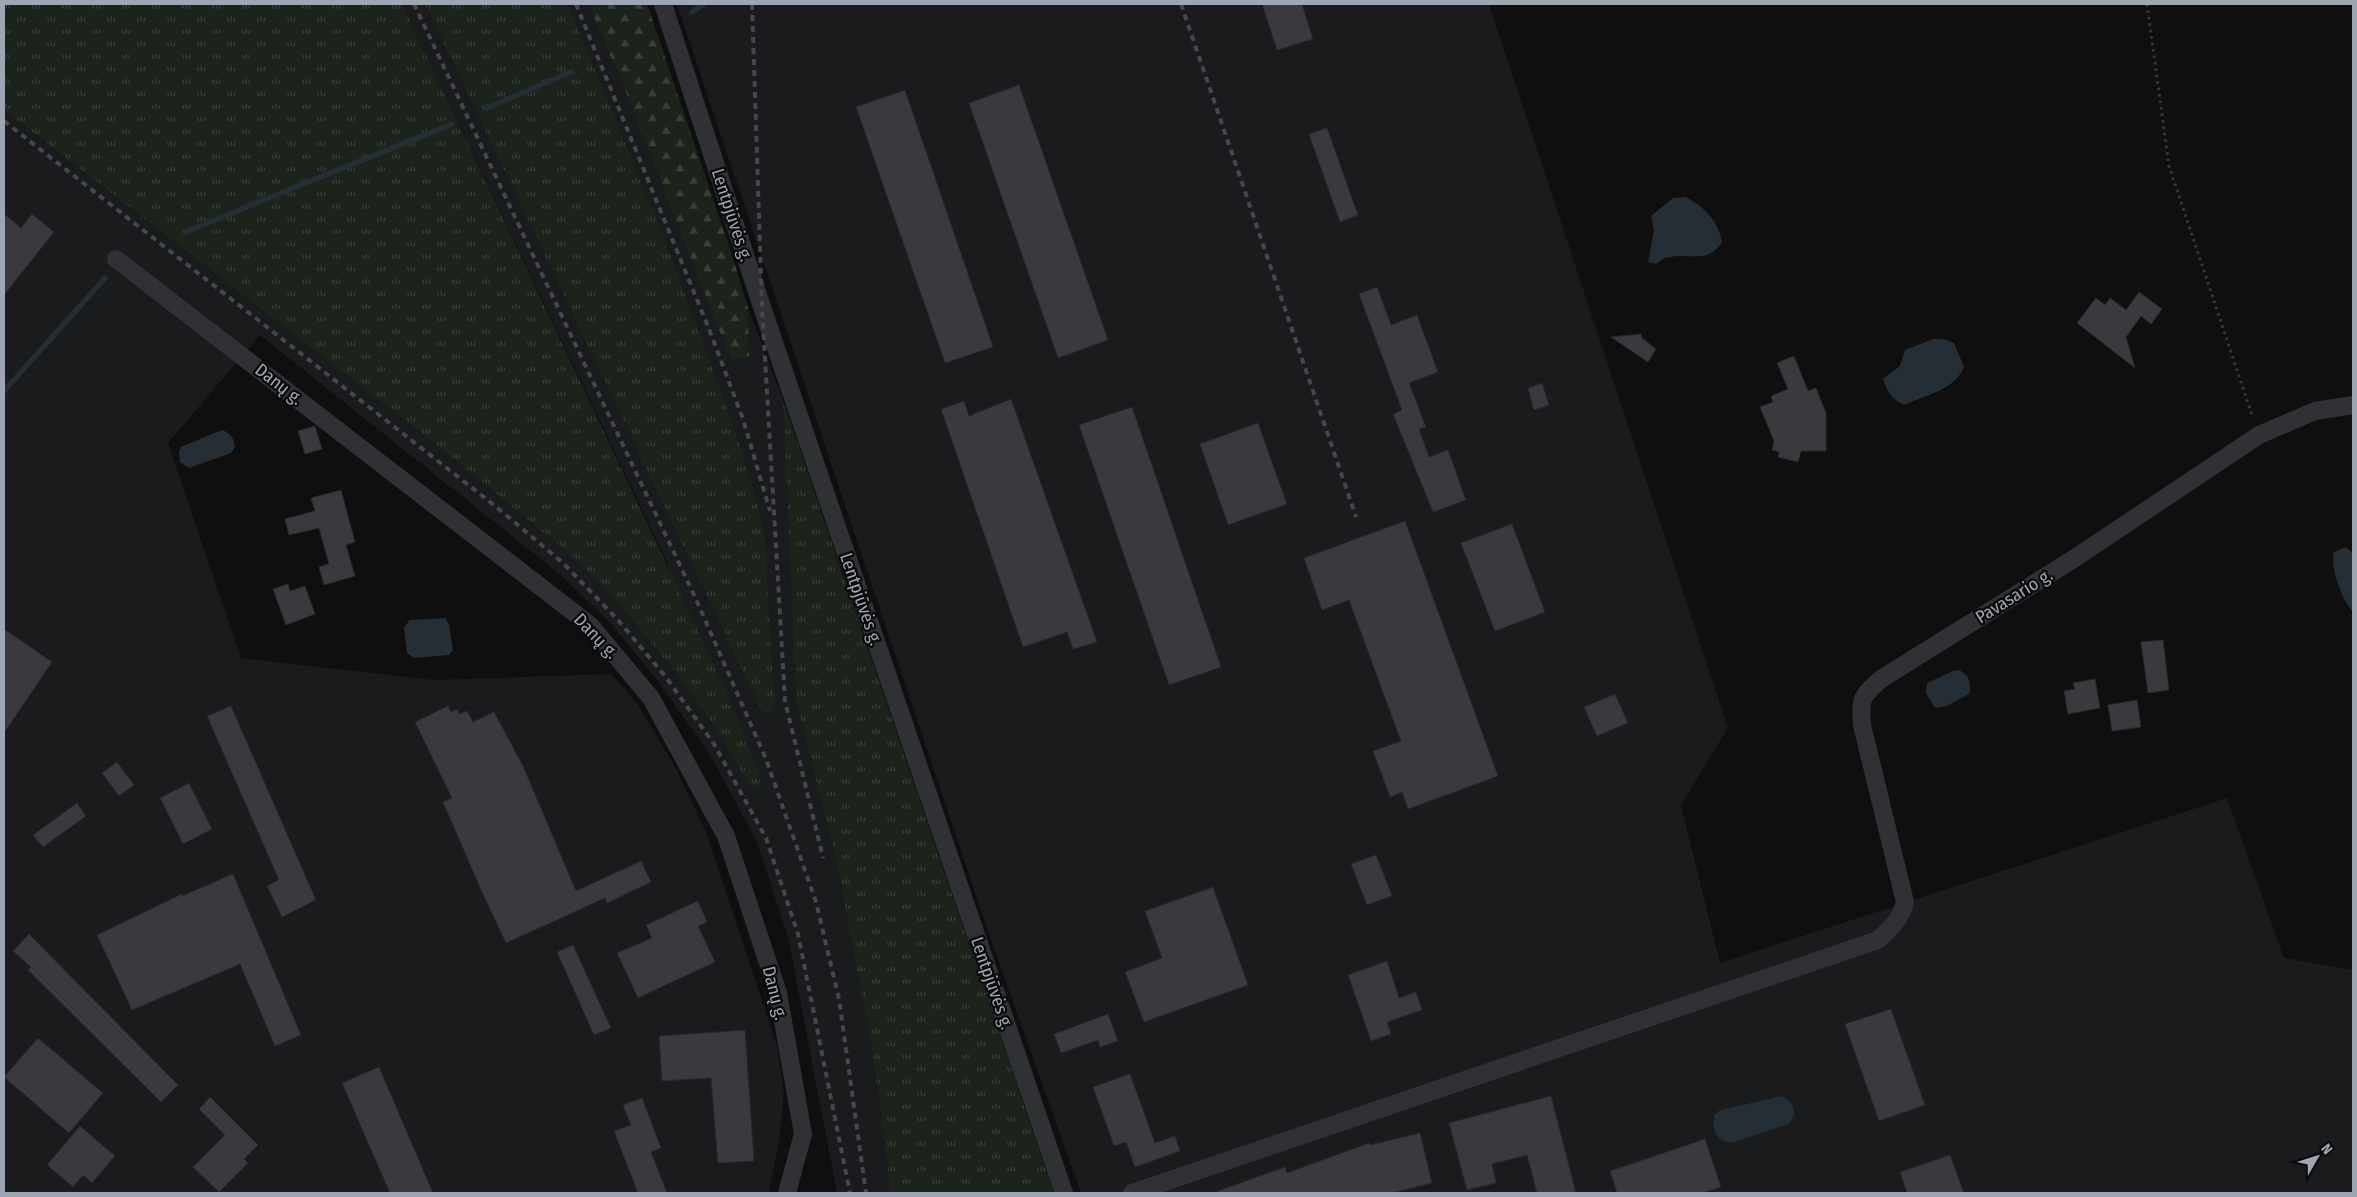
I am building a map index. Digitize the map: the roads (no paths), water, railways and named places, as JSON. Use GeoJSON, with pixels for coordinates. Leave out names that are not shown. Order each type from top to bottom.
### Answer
{"type":"FeatureCollection","features":[{"type":"Feature","properties":{"kind":"street","name":"Lentpjūvės g."},"geometry":{"type":"LineString","coordinates":[[664,4],[762,307],[1064,1193]]}},
{"type":"Feature","properties":{"kind":"street","name":"Danų g."},"geometry":{"type":"LineString","coordinates":[[116,259],[590,625],[651,698],[726,836],[778,993],[802,1134],[787,1193]]}},
{"type":"Feature","properties":{"kind":"street","name":"Pavasario g."},"geometry":{"type":"LineString","coordinates":[[1132,1193],[1878,940],[1893,927],[1902,914],[1905,902],[1862,725],[1860,704],[1867,692],[1881,679],[2075,558],[2259,435],[2314,411],[2353,405]]}},
{"type":"Feature","properties":{"kind":"waterway"},"geometry":{"type":"LineString","coordinates":[[692,12],[704,4]]}},
{"type":"Feature","properties":{"kind":"waterway"},"geometry":{"type":"LineString","coordinates":[[487,108],[571,72]]}},
{"type":"Feature","properties":{"kind":"waterway"},"geometry":{"type":"LineString","coordinates":[[185,232],[452,124]]}},
{"type":"Feature","properties":{"kind":"waterway"},"geometry":{"type":"LineString","coordinates":[[4,391],[105,278]]}},
{"type":"Feature","properties":{"kind":"railway"},"geometry":{"type":"LineString","coordinates":[[414,4],[695,597],[766,759],[816,902],[839,999],[866,1193]]}},
{"type":"Feature","properties":{"kind":"railway"},"geometry":{"type":"LineString","coordinates":[[576,4],[709,329],[743,419],[770,511]]}},
{"type":"Feature","properties":{"kind":"railway"},"geometry":{"type":"LineString","coordinates":[[752,4],[762,307],[785,701],[823,858]]}},
{"type":"Feature","properties":{"kind":"railway"},"geometry":{"type":"LineString","coordinates":[[1181,4],[1356,517]]}},
{"type":"Feature","properties":{"kind":"railway"},"geometry":{"type":"LineString","coordinates":[[4,121],[494,505],[563,563],[618,620],[665,676],[714,744],[766,838],[798,934],[850,1193]]}}]}
